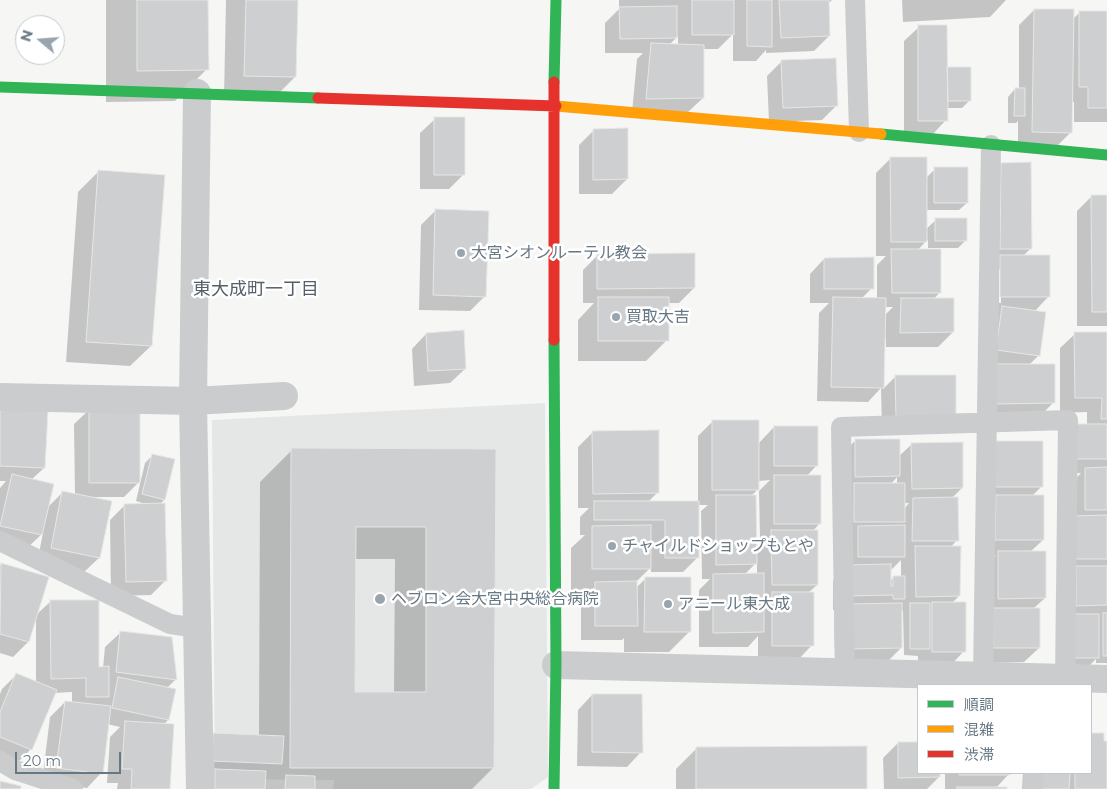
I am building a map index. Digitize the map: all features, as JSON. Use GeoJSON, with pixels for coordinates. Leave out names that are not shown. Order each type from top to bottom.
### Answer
{"type":"FeatureCollection","features":[{"type":"Feature","properties":{"kind":"street"},"geometry":{"type":"LineString","coordinates":[[554,789],[556,665],[553,106],[556,0]]}},
{"type":"Feature","properties":{"kind":"street"},"geometry":{"type":"LineString","coordinates":[[0,87],[553,106],[1107,155]]}},
{"type":"Feature","properties":{"kind":"street"},"geometry":{"type":"LineString","coordinates":[[196,93],[193,401],[200,789]]}},
{"type":"Feature","properties":{"kind":"street"},"geometry":{"type":"LineString","coordinates":[[0,397],[193,401],[284,396]]}},
{"type":"Feature","properties":{"kind":"street"},"geometry":{"type":"LineString","coordinates":[[556,665],[983,676],[1035,681],[1065,678],[1107,679]]}},
{"type":"Feature","properties":{"kind":"lane"},"geometry":{"type":"LineString","coordinates":[[856,0],[859,132]]}},
{"type":"Feature","properties":{"kind":"lane"},"geometry":{"type":"LineString","coordinates":[[983,676],[991,145]]}},
{"type":"Feature","properties":{"kind":"lane"},"geometry":{"type":"LineString","coordinates":[[845,672],[840,427],[986,421],[1068,420],[1065,678]]}},
{"type":"Feature","properties":{"kind":"lane"},"geometry":{"type":"LineString","coordinates":[[0,541],[170,624],[197,628]]}},
{"type":"Feature","properties":{"kind":"lane"},"geometry":{"type":"LineString","coordinates":[[0,761],[15,770],[73,789]]}},
{"type":"Feature","properties":{"kind":"lane"},"geometry":{"type":"LineString","coordinates":[[1033,789],[1034,774]]}},
{"type":"Feature","properties":{"kind":"shaded area","name":"ヘブロン会大宮中央総合病院"},"geometry":{"type":"Polygon","coordinates":[[[545,403],[548,777],[531,789],[333,789],[334,780],[215,779],[212,420],[545,403]]]}},
{"type":"Feature","properties":{"kind":"building"},"geometry":{"type":"Polygon","coordinates":[[[137,0],[208,0],[209,70],[137,71],[137,0]]]}},
{"type":"Feature","properties":{"kind":"building"},"geometry":{"type":"Polygon","coordinates":[[[246,0],[298,0],[296,77],[244,76],[246,0]]]}},
{"type":"Feature","properties":{"kind":"building"},"geometry":{"type":"Polygon","coordinates":[[[692,0],[734,0],[734,35],[692,35],[692,0]]]}},
{"type":"Feature","properties":{"kind":"building"},"geometry":{"type":"Polygon","coordinates":[[[747,0],[772,0],[772,47],[747,46],[747,0]]]}},
{"type":"Feature","properties":{"kind":"building"},"geometry":{"type":"Polygon","coordinates":[[[779,0],[829,0],[830,36],[781,38],[779,0]]]}},
{"type":"Feature","properties":{"kind":"building"},"geometry":{"type":"Polygon","coordinates":[[[677,6],[677,38],[620,39],[619,7],[677,6]]]}},
{"type":"Feature","properties":{"kind":"building"},"geometry":{"type":"Polygon","coordinates":[[[1034,9],[1074,9],[1072,133],[1032,132],[1034,9]]]}},
{"type":"Feature","properties":{"kind":"building"},"geometry":{"type":"Polygon","coordinates":[[[1079,11],[1107,11],[1107,108],[1088,108],[1088,87],[1079,87],[1079,11]]]}},
{"type":"Feature","properties":{"kind":"building"},"geometry":{"type":"Polygon","coordinates":[[[918,25],[947,25],[948,121],[918,121],[918,25]]]}},
{"type":"Feature","properties":{"kind":"building"},"geometry":{"type":"Polygon","coordinates":[[[651,43],[704,45],[704,98],[646,99],[651,43]]]}},
{"type":"Feature","properties":{"kind":"building"},"geometry":{"type":"Polygon","coordinates":[[[836,58],[838,106],[783,108],[781,60],[836,58]]]}},
{"type":"Feature","properties":{"kind":"building"},"geometry":{"type":"Polygon","coordinates":[[[947,67],[971,67],[971,101],[948,101],[947,67]]]}},
{"type":"Feature","properties":{"kind":"building"},"geometry":{"type":"Polygon","coordinates":[[[1015,88],[1025,88],[1025,116],[1014,116],[1015,88]]]}},
{"type":"Feature","properties":{"kind":"building"},"geometry":{"type":"Polygon","coordinates":[[[434,117],[465,117],[465,175],[434,175],[434,117]]]}},
{"type":"Feature","properties":{"kind":"building"},"geometry":{"type":"Polygon","coordinates":[[[628,128],[628,179],[593,180],[593,129],[628,128]]]}},
{"type":"Feature","properties":{"kind":"building"},"geometry":{"type":"Polygon","coordinates":[[[890,157],[927,157],[927,242],[891,242],[890,157]]]}},
{"type":"Feature","properties":{"kind":"building"},"geometry":{"type":"Polygon","coordinates":[[[1031,162],[1032,249],[1000,249],[1001,163],[1031,162]]]}},
{"type":"Feature","properties":{"kind":"building"},"geometry":{"type":"Polygon","coordinates":[[[934,167],[968,167],[968,203],[934,203],[934,167]]]}},
{"type":"Feature","properties":{"kind":"building"},"geometry":{"type":"Polygon","coordinates":[[[98,170],[165,175],[152,346],[86,342],[98,170]]]}},
{"type":"Feature","properties":{"kind":"building"},"geometry":{"type":"Polygon","coordinates":[[[1091,195],[1107,195],[1107,312],[1092,312],[1091,195]]]}},
{"type":"Feature","properties":{"kind":"building","name":"大宮シオンルーテル教会"},"geometry":{"type":"Polygon","coordinates":[[[435,209],[489,211],[486,297],[433,295],[435,209]]]}},
{"type":"Feature","properties":{"kind":"building"},"geometry":{"type":"Polygon","coordinates":[[[935,218],[967,218],[967,241],[935,241],[935,218]]]}},
{"type":"Feature","properties":{"kind":"building"},"geometry":{"type":"Polygon","coordinates":[[[891,249],[941,249],[941,293],[892,293],[891,249]]]}},
{"type":"Feature","properties":{"kind":"building"},"geometry":{"type":"Polygon","coordinates":[[[695,253],[695,288],[597,289],[597,254],[695,253]]]}},
{"type":"Feature","properties":{"kind":"building"},"geometry":{"type":"Polygon","coordinates":[[[1000,255],[1050,255],[1050,297],[1000,297],[1000,255]]]}},
{"type":"Feature","properties":{"kind":"building"},"geometry":{"type":"Polygon","coordinates":[[[874,257],[874,289],[824,289],[824,258],[874,257]]]}},
{"type":"Feature","properties":{"kind":"building"},"geometry":{"type":"Polygon","coordinates":[[[598,297],[669,297],[669,341],[598,341],[598,297]]]}},
{"type":"Feature","properties":{"kind":"building"},"geometry":{"type":"Polygon","coordinates":[[[833,297],[886,298],[884,388],[831,387],[833,297]]]}},
{"type":"Feature","properties":{"kind":"building"},"geometry":{"type":"Polygon","coordinates":[[[901,298],[954,298],[954,332],[900,333],[901,298]]]}},
{"type":"Feature","properties":{"kind":"building"},"geometry":{"type":"Polygon","coordinates":[[[1002,306],[1046,312],[1040,356],[996,350],[1002,306]]]}},
{"type":"Feature","properties":{"kind":"building"},"geometry":{"type":"Polygon","coordinates":[[[464,330],[466,369],[428,371],[426,333],[464,330]]]}},
{"type":"Feature","properties":{"kind":"building"},"geometry":{"type":"Polygon","coordinates":[[[1074,332],[1107,332],[1107,419],[1101,419],[1102,398],[1075,398],[1074,332]]]}},
{"type":"Feature","properties":{"kind":"building"},"geometry":{"type":"Polygon","coordinates":[[[995,364],[1055,364],[1055,403],[995,404],[995,364]]]}},
{"type":"Feature","properties":{"kind":"building"},"geometry":{"type":"Polygon","coordinates":[[[895,375],[956,375],[956,416],[896,416],[895,375]]]}},
{"type":"Feature","properties":{"kind":"building"},"geometry":{"type":"Polygon","coordinates":[[[0,408],[48,411],[45,468],[0,466],[0,408]]]}},
{"type":"Feature","properties":{"kind":"building"},"geometry":{"type":"Polygon","coordinates":[[[89,408],[140,408],[140,483],[89,483],[89,408]]]}},
{"type":"Feature","properties":{"kind":"building"},"geometry":{"type":"Polygon","coordinates":[[[712,420],[759,420],[759,490],[712,490],[712,420]]]}},
{"type":"Feature","properties":{"kind":"building"},"geometry":{"type":"Polygon","coordinates":[[[1076,424],[1107,424],[1107,459],[1076,459],[1076,424]]]}},
{"type":"Feature","properties":{"kind":"building"},"geometry":{"type":"Polygon","coordinates":[[[774,426],[818,426],[818,466],[774,466],[774,426]]]}},
{"type":"Feature","properties":{"kind":"building"},"geometry":{"type":"Polygon","coordinates":[[[659,430],[659,493],[593,494],[592,431],[659,430]]]}},
{"type":"Feature","properties":{"kind":"building"},"geometry":{"type":"Polygon","coordinates":[[[855,439],[900,439],[900,476],[855,477],[855,439]]]}},
{"type":"Feature","properties":{"kind":"building"},"geometry":{"type":"Polygon","coordinates":[[[994,441],[1043,441],[1043,487],[994,487],[994,441]]]}},
{"type":"Feature","properties":{"kind":"building"},"geometry":{"type":"Polygon","coordinates":[[[963,442],[963,488],[912,489],[911,443],[963,442]]]}},
{"type":"Feature","properties":{"kind":"building"},"geometry":{"type":"Polygon","coordinates":[[[291,448],[496,449],[494,768],[290,768],[291,448]],[[356,527],[355,692],[426,692],[426,527],[356,527]]]}},
{"type":"Feature","properties":{"kind":"building"},"geometry":{"type":"Polygon","coordinates":[[[152,454],[175,459],[165,500],[142,494],[152,454]]]}},
{"type":"Feature","properties":{"kind":"building"},"geometry":{"type":"Polygon","coordinates":[[[1107,467],[1107,510],[1085,510],[1085,468],[1107,467]]]}},
{"type":"Feature","properties":{"kind":"building"},"geometry":{"type":"Polygon","coordinates":[[[12,474],[54,484],[42,535],[0,526],[12,474]]]}},
{"type":"Feature","properties":{"kind":"building"},"geometry":{"type":"Polygon","coordinates":[[[774,475],[821,475],[821,524],[774,524],[774,475]]]}},
{"type":"Feature","properties":{"kind":"building"},"geometry":{"type":"Polygon","coordinates":[[[854,483],[905,483],[905,522],[854,522],[854,483]]]}},
{"type":"Feature","properties":{"kind":"building"},"geometry":{"type":"Polygon","coordinates":[[[62,491],[112,501],[100,558],[51,548],[62,491]]]}},
{"type":"Feature","properties":{"kind":"building"},"geometry":{"type":"Polygon","coordinates":[[[716,495],[756,495],[757,564],[716,565],[716,495]]]}},
{"type":"Feature","properties":{"kind":"building"},"geometry":{"type":"Polygon","coordinates":[[[996,495],[1044,495],[1044,540],[995,540],[996,495]]]}},
{"type":"Feature","properties":{"kind":"building"},"geometry":{"type":"Polygon","coordinates":[[[958,497],[959,541],[912,541],[913,498],[958,497]]]}},
{"type":"Feature","properties":{"kind":"building"},"geometry":{"type":"Polygon","coordinates":[[[594,501],[699,501],[699,558],[665,558],[665,520],[594,520],[594,501]]]}},
{"type":"Feature","properties":{"kind":"building"},"geometry":{"type":"Polygon","coordinates":[[[165,503],[167,581],[126,582],[124,504],[165,503]]]}},
{"type":"Feature","properties":{"kind":"building"},"geometry":{"type":"Polygon","coordinates":[[[1107,515],[1107,559],[1073,559],[1073,516],[1107,515]]]}},
{"type":"Feature","properties":{"kind":"building"},"geometry":{"type":"Polygon","coordinates":[[[651,525],[651,569],[592,569],[592,526],[651,525]]]}},
{"type":"Feature","properties":{"kind":"building"},"geometry":{"type":"Polygon","coordinates":[[[905,525],[905,557],[858,557],[858,526],[905,525]]]}},
{"type":"Feature","properties":{"kind":"building"},"geometry":{"type":"Polygon","coordinates":[[[771,530],[818,530],[818,585],[772,585],[771,530]]]}},
{"type":"Feature","properties":{"kind":"building"},"geometry":{"type":"Polygon","coordinates":[[[915,546],[961,546],[960,596],[916,597],[915,546]]]}},
{"type":"Feature","properties":{"kind":"building"},"geometry":{"type":"Polygon","coordinates":[[[998,551],[1046,551],[1046,598],[998,599],[998,551]]]}},
{"type":"Feature","properties":{"kind":"building"},"geometry":{"type":"Polygon","coordinates":[[[1,563],[49,577],[29,642],[0,634],[1,563]]]}},
{"type":"Feature","properties":{"kind":"building"},"geometry":{"type":"Polygon","coordinates":[[[891,564],[891,586],[893,586],[893,576],[905,576],[905,599],[893,599],[893,595],[847,596],[847,565],[891,564]]]}},
{"type":"Feature","properties":{"kind":"building"},"geometry":{"type":"Polygon","coordinates":[[[1076,566],[1107,566],[1107,605],[1076,606],[1076,566]]]}},
{"type":"Feature","properties":{"kind":"building"},"geometry":{"type":"Polygon","coordinates":[[[764,573],[764,632],[713,633],[713,574],[764,573]]]}},
{"type":"Feature","properties":{"kind":"building","name":"アニール東大成"},"geometry":{"type":"Polygon","coordinates":[[[645,577],[691,577],[691,632],[644,632],[645,577]]]}},
{"type":"Feature","properties":{"kind":"building"},"geometry":{"type":"Polygon","coordinates":[[[637,581],[638,626],[595,626],[595,582],[637,581]]]}},
{"type":"Feature","properties":{"kind":"building"},"geometry":{"type":"Polygon","coordinates":[[[772,592],[814,592],[814,646],[772,646],[772,592]]]}},
{"type":"Feature","properties":{"kind":"building"},"geometry":{"type":"Polygon","coordinates":[[[50,600],[99,600],[99,667],[109,666],[109,697],[86,697],[86,678],[51,679],[50,600]]]}},
{"type":"Feature","properties":{"kind":"building"},"geometry":{"type":"Polygon","coordinates":[[[932,602],[966,602],[966,652],[932,652],[932,602]]]}},
{"type":"Feature","properties":{"kind":"building"},"geometry":{"type":"Polygon","coordinates":[[[902,603],[902,648],[849,649],[848,604],[902,603]]]}},
{"type":"Feature","properties":{"kind":"building"},"geometry":{"type":"Polygon","coordinates":[[[910,603],[930,603],[930,649],[910,649],[910,603]]]}},
{"type":"Feature","properties":{"kind":"building"},"geometry":{"type":"Polygon","coordinates":[[[993,608],[1040,608],[1040,648],[993,648],[993,608]]]}},
{"type":"Feature","properties":{"kind":"building"},"geometry":{"type":"Polygon","coordinates":[[[1103,613],[1107,613],[1107,656],[1103,656],[1103,613]]]}},
{"type":"Feature","properties":{"kind":"building"},"geometry":{"type":"Polygon","coordinates":[[[1074,614],[1099,614],[1099,658],[1074,658],[1074,614]]]}},
{"type":"Feature","properties":{"kind":"building"},"geometry":{"type":"Polygon","coordinates":[[[120,631],[172,637],[177,680],[116,672],[120,631]]]}},
{"type":"Feature","properties":{"kind":"building"},"geometry":{"type":"Polygon","coordinates":[[[16,673],[57,690],[32,750],[0,737],[0,712],[16,673]]]}},
{"type":"Feature","properties":{"kind":"building"},"geometry":{"type":"Polygon","coordinates":[[[118,677],[176,689],[169,720],[112,708],[118,677]]]}},
{"type":"Feature","properties":{"kind":"building"},"geometry":{"type":"Polygon","coordinates":[[[592,694],[642,694],[643,753],[592,752],[592,694]]]}},
{"type":"Feature","properties":{"kind":"building"},"geometry":{"type":"Polygon","coordinates":[[[65,701],[111,706],[103,774],[56,768],[65,701]]]}},
{"type":"Feature","properties":{"kind":"building"},"geometry":{"type":"Polygon","coordinates":[[[125,721],[174,724],[170,789],[131,789],[132,769],[122,769],[125,721]]]}},
{"type":"Feature","properties":{"kind":"building"},"geometry":{"type":"Polygon","coordinates":[[[213,733],[284,736],[282,764],[212,761],[213,733]]]}},
{"type":"Feature","properties":{"kind":"building"},"geometry":{"type":"Polygon","coordinates":[[[1092,733],[1104,733],[1104,741],[1107,741],[1107,789],[1075,789],[1075,774],[1092,774],[1092,733]]]}},
{"type":"Feature","properties":{"kind":"building"},"geometry":{"type":"Polygon","coordinates":[[[898,742],[917,742],[917,774],[940,774],[940,777],[898,778],[898,742]]]}},
{"type":"Feature","properties":{"kind":"building"},"geometry":{"type":"Polygon","coordinates":[[[867,746],[867,789],[696,789],[696,747],[867,746]]]}},
{"type":"Feature","properties":{"kind":"building"},"geometry":{"type":"Polygon","coordinates":[[[215,769],[266,771],[265,789],[215,789],[215,769]]]}},
{"type":"Feature","properties":{"kind":"building"},"geometry":{"type":"Polygon","coordinates":[[[959,774],[1010,774],[1010,775],[959,774]]]}},
{"type":"Feature","properties":{"kind":"building"},"geometry":{"type":"Polygon","coordinates":[[[1042,774],[1070,774],[1069,789],[1042,789],[1042,774]]]}},
{"type":"Feature","properties":{"kind":"building"},"geometry":{"type":"Polygon","coordinates":[[[286,775],[315,776],[315,789],[285,789],[286,775]]]}},
{"type":"Feature","properties":{"kind":"building"},"geometry":{"type":"Polygon","coordinates":[[[0,781],[21,786],[21,789],[0,789],[0,781]]]}},
{"type":"Feature","properties":{"kind":"building"},"geometry":{"type":"Polygon","coordinates":[[[957,787],[1007,787],[1007,789],[957,789],[957,787]]]}},
{"type":"Feature","properties":{"kind":"traffic: fast"},"geometry":{"type":"LineString","coordinates":[[554,82],[556,0]]}},
{"type":"Feature","properties":{"kind":"traffic: fast"},"geometry":{"type":"LineString","coordinates":[[0,87],[318,98]]}},
{"type":"Feature","properties":{"kind":"traffic: fast"},"geometry":{"type":"LineString","coordinates":[[881,134],[1107,155]]}},
{"type":"Feature","properties":{"kind":"traffic: fast"},"geometry":{"type":"LineString","coordinates":[[554,340],[556,665],[554,789]]}},
{"type":"Feature","properties":{"kind":"traffic: slow"},"geometry":{"type":"LineString","coordinates":[[556,106],[881,134]]}},
{"type":"Feature","properties":{"kind":"traffic: jam"},"geometry":{"type":"LineString","coordinates":[[554,82],[554,340]]}},
{"type":"Feature","properties":{"kind":"traffic: jam"},"geometry":{"type":"LineString","coordinates":[[318,98],[556,106]]}},
{"type":"Feature","properties":{"kind":"place","name":"大宮シオンルーテル教会"},"geometry":{"type":"Point","coordinates":[461,253]}},
{"type":"Feature","properties":{"kind":"place","name":"買取大吉"},"geometry":{"type":"Point","coordinates":[616,317]}},
{"type":"Feature","properties":{"kind":"place","name":"チャイルドショップもとや"},"geometry":{"type":"Point","coordinates":[612,546]}},
{"type":"Feature","properties":{"kind":"place","name":"ヘブロン会大宮中央総合病院"},"geometry":{"type":"Point","coordinates":[380,599]}},
{"type":"Feature","properties":{"kind":"place","name":"アニール東大成"},"geometry":{"type":"Point","coordinates":[668,604]}},
{"type":"Feature","properties":{"kind":"district","name":"東大成町一丁目"},"geometry":{"type":"Point","coordinates":[256,290]}}]}
